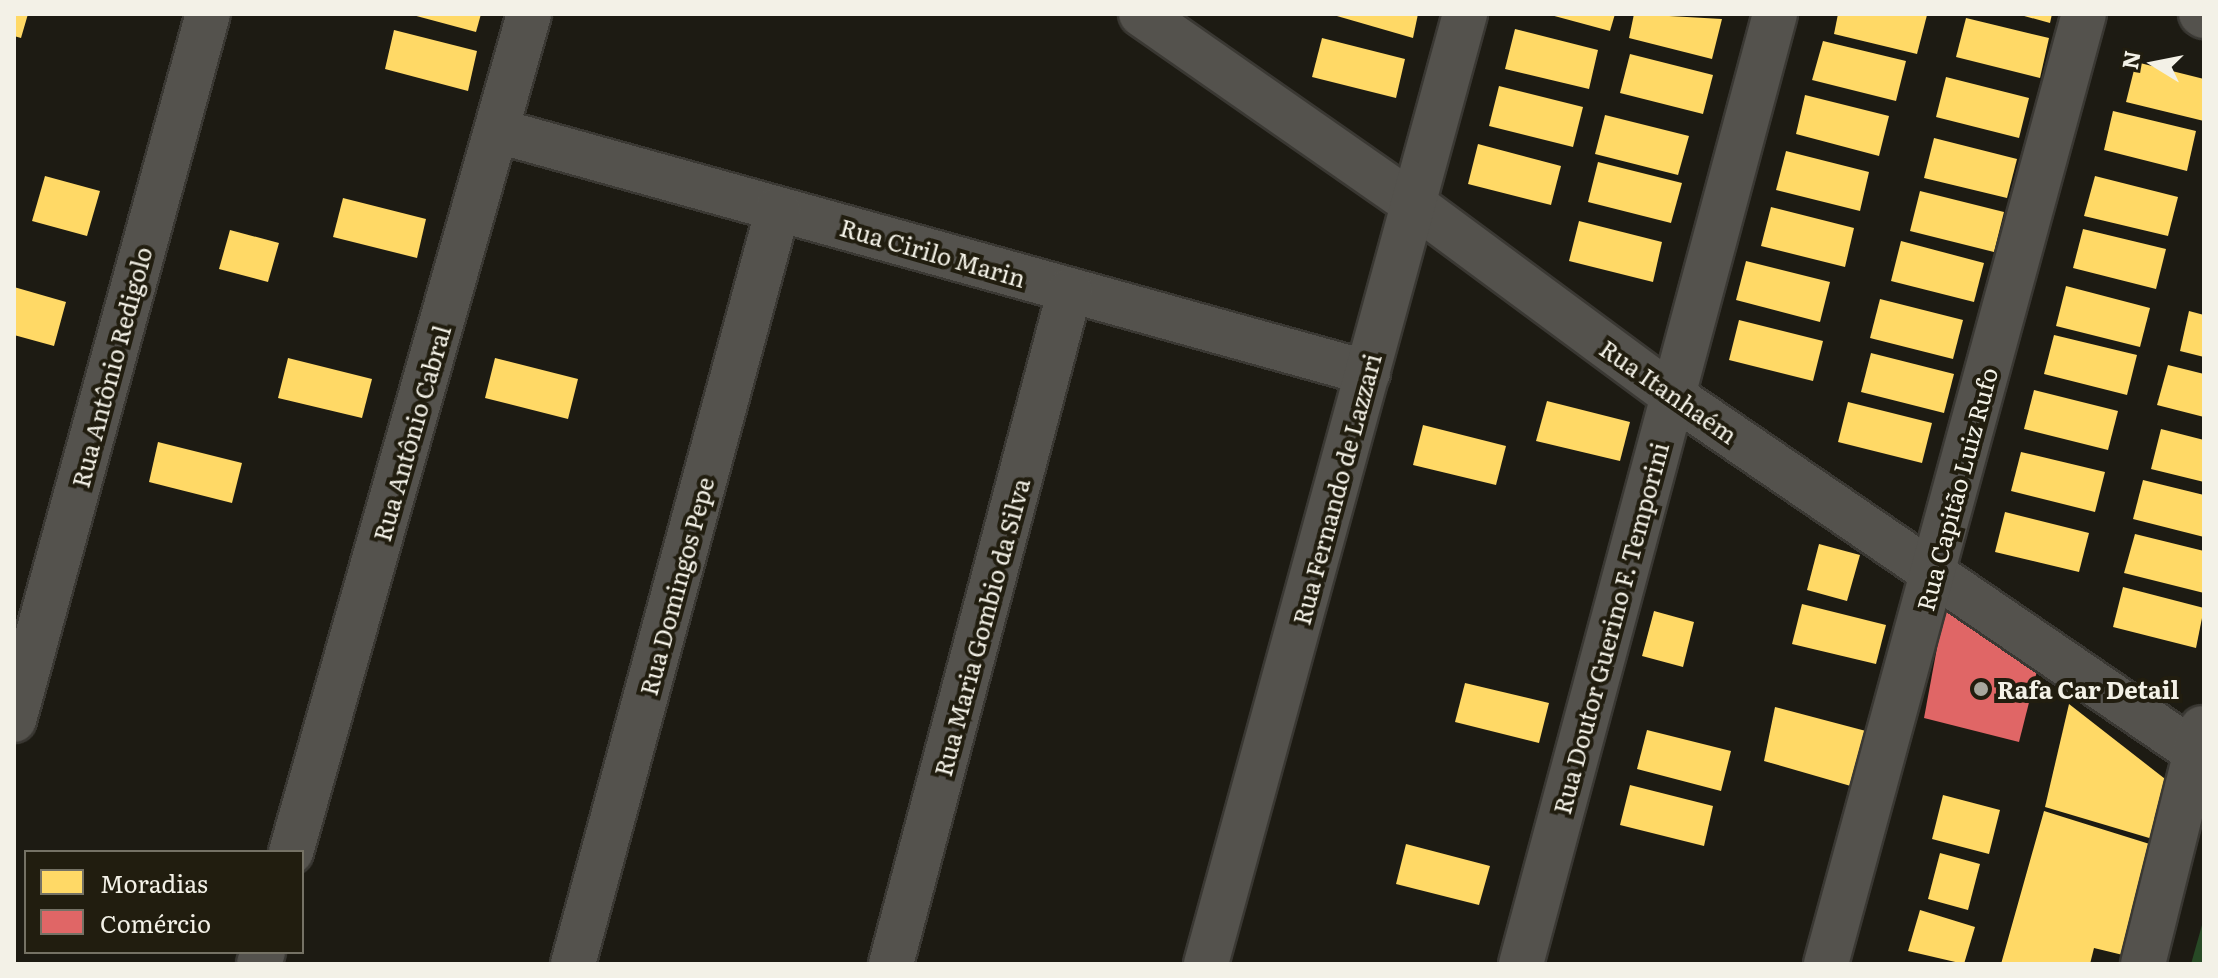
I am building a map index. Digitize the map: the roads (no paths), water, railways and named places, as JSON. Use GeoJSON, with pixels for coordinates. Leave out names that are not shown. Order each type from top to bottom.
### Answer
{"type":"FeatureCollection","features":[{"type":"Feature","properties":{"kind":"street","name":"Rua Antônio Redigolo"},"geometry":{"type":"LineString","coordinates":[[14,720],[208,14]]}},
{"type":"Feature","properties":{"kind":"street","name":"Rua Antônio Cabral"},"geometry":{"type":"LineString","coordinates":[[292,850],[529,14]]}},
{"type":"Feature","properties":{"kind":"street","name":"Rua Fernando de Lazzari"},"geometry":{"type":"LineString","coordinates":[[1206,964],[1465,14]]}},
{"type":"Feature","properties":{"kind":"street","name":"Rua Doutor Guerino F. Temporini"},"geometry":{"type":"LineString","coordinates":[[1521,964],[1775,14]]}},
{"type":"Feature","properties":{"kind":"street","name":"Rua Capitão Luiz Rufo"},"geometry":{"type":"LineString","coordinates":[[1826,964],[2084,14]]}},
{"type":"Feature","properties":{"kind":"street","name":"Rua Itanhaém"},"geometry":{"type":"LineString","coordinates":[[1146,16],[1415,205],[1672,395],[2201,744]]}},
{"type":"Feature","properties":{"kind":"street","name":"Rua Cirilo Marin"},"geometry":{"type":"LineString","coordinates":[[498,131],[1368,373]]}},
{"type":"Feature","properties":{"kind":"street","name":"Rua Domingos Pepe"},"geometry":{"type":"LineString","coordinates":[[573,964],[778,209]]}},
{"type":"Feature","properties":{"kind":"street","name":"Rua Maria Gombio da Silva"},"geometry":{"type":"LineString","coordinates":[[891,964],[1070,290]]}},
{"type":"Feature","properties":{"kind":"street"},"geometry":{"type":"LineString","coordinates":[[2143,964],[2201,744]]}},
{"type":"Feature","properties":{"kind":"place","name":"Rafa Car Detail"},"geometry":{"type":"Point","coordinates":[1981,689]}}]}
